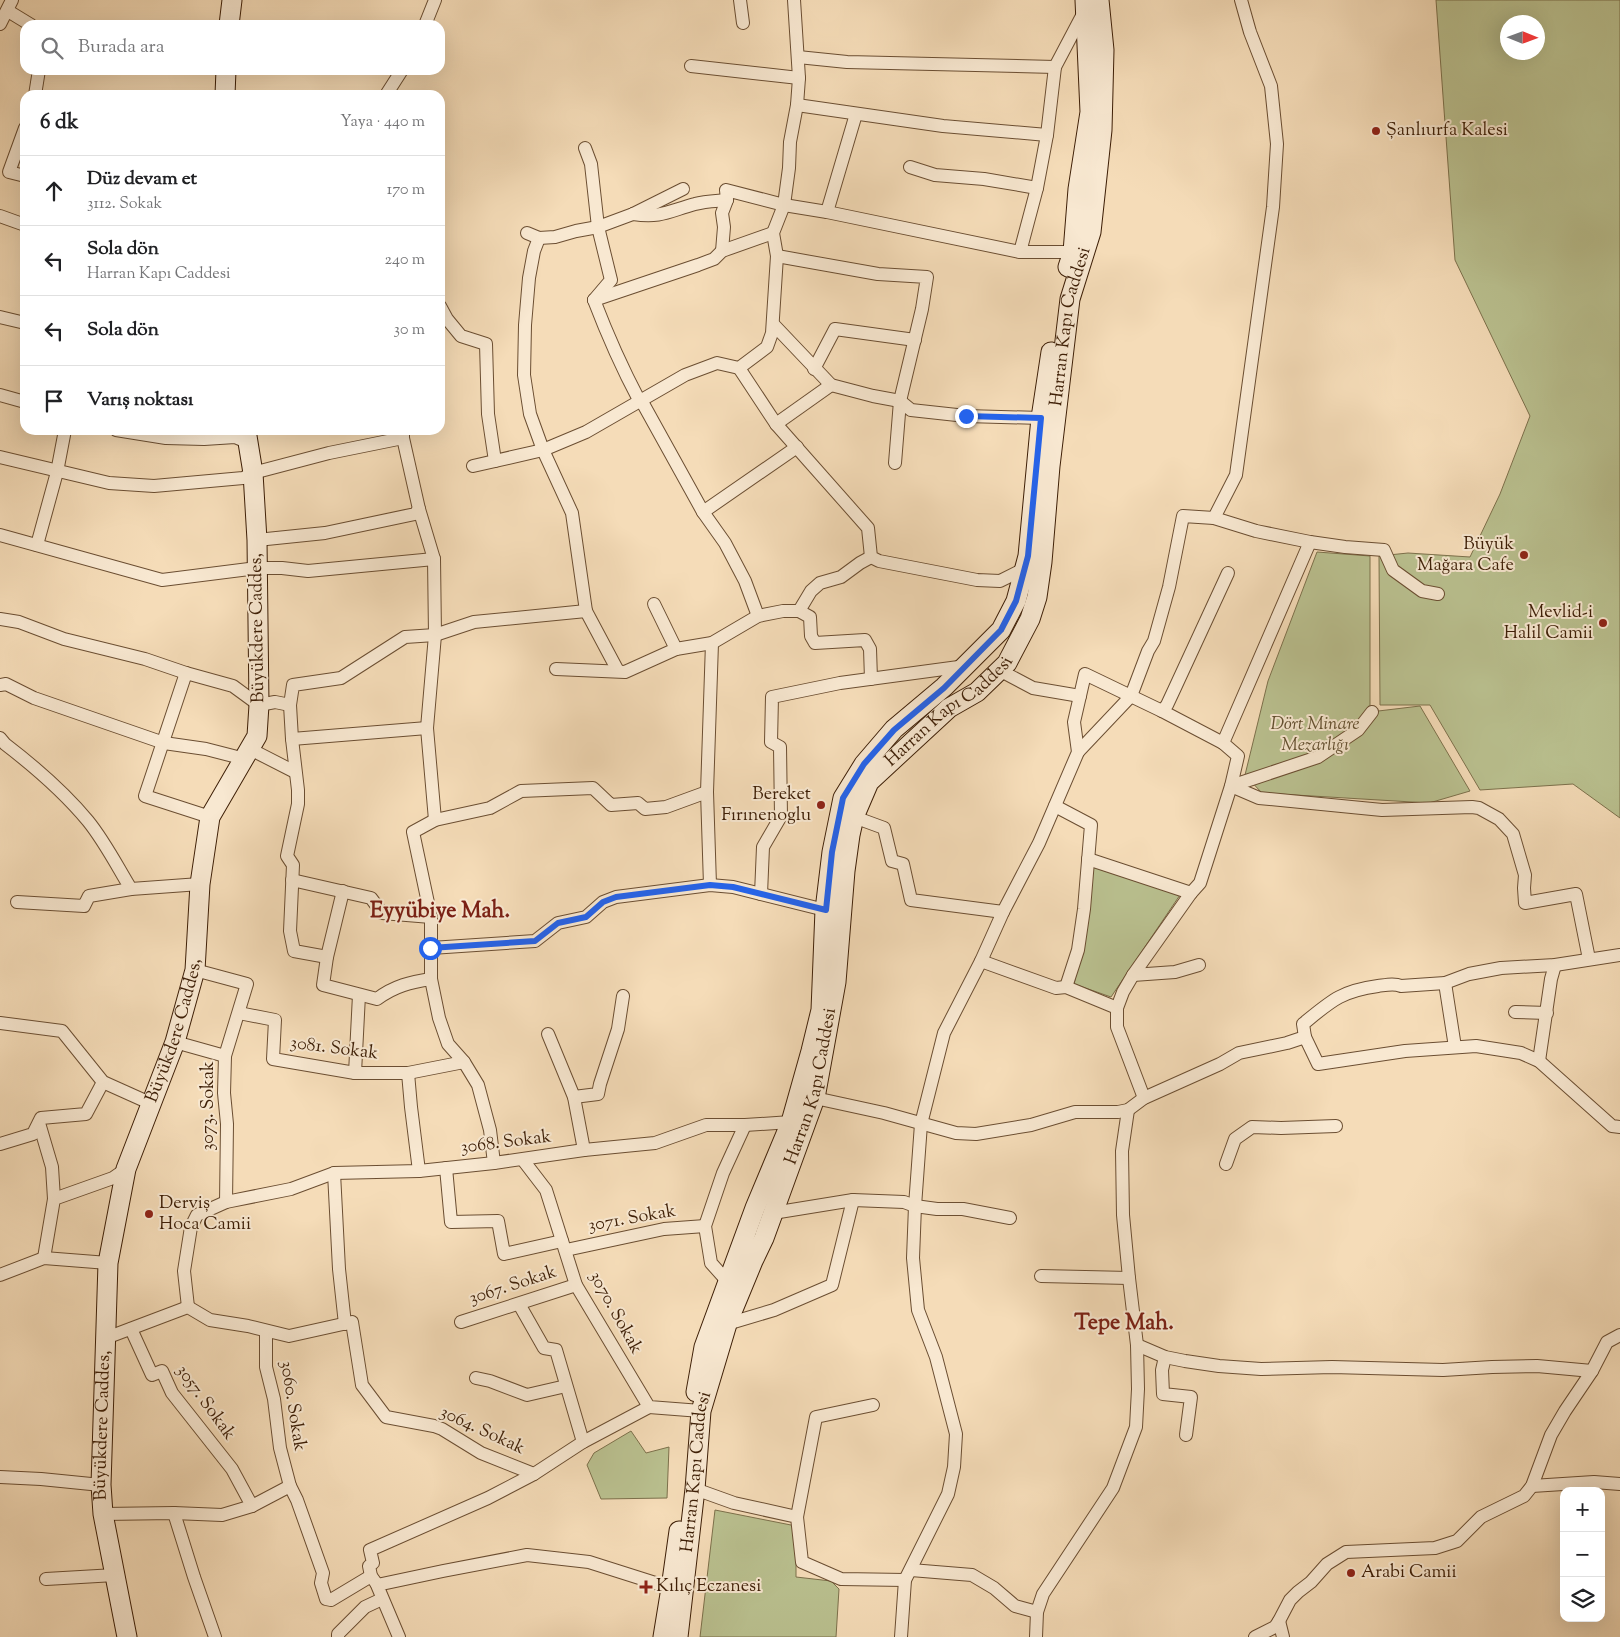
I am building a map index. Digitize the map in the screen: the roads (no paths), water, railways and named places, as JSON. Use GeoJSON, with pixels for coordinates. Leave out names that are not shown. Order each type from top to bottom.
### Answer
{"type":"FeatureCollection","features":[{"type":"Feature","properties":{"kind":"main road"},"geometry":{"type":"LineString","coordinates":[[230,20],[232,0]]}},
{"type":"Feature","properties":{"kind":"main road","name":"Harran Kapı Caddesi"},"geometry":{"type":"LineString","coordinates":[[663,1637],[697,1411],[704,1347],[763,1190],[791,1122],[821,1010],[826,910],[832,852],[843,798],[864,764],[894,730],[944,688],[1001,630],[1016,601],[1028,556],[1041,418],[1063,279],[1073,252],[1078,189],[1090,112],[1090,2]]}},
{"type":"Feature","properties":{"kind":"main road","name":"Harran Kapı Caddesi"},"geometry":{"type":"LineString","coordinates":[[678,1637],[695,1489],[697,1411],[727,1324],[773,1213],[815,1098],[836,982],[845,870],[854,817],[868,782],[949,708],[977,692],[1007,663],[1030,618],[1037,597],[1070,299],[1091,232],[1102,130],[1104,50],[1090,2]]}},
{"type":"Feature","properties":{"kind":"main road"},"geometry":{"type":"LineString","coordinates":[[225,90],[226,75]]}},
{"type":"Feature","properties":{"kind":"main road","name":"Büyükdere Caddes,"},"geometry":{"type":"LineString","coordinates":[[127,1637],[103,1514],[100,1485],[108,1263],[126,1169],[175,1042],[195,970],[200,884],[210,817],[258,736],[257,540],[253,473],[246,436]]}},
{"type":"Feature","properties":{"kind":"street"},"geometry":{"type":"LineString","coordinates":[[427,20],[435,0]]}},
{"type":"Feature","properties":{"kind":"street"},"geometry":{"type":"LineString","coordinates":[[740,0],[743,23]]}},
{"type":"Feature","properties":{"kind":"street"},"geometry":{"type":"LineString","coordinates":[[739,368],[768,347],[772,333],[776,256],[773,233],[784,206],[799,78],[794,0]]}},
{"type":"Feature","properties":{"kind":"street"},"geometry":{"type":"LineString","coordinates":[[1214,518],[1236,475],[1273,207],[1277,144],[1271,86],[1250,32],[1241,0]]}},
{"type":"Feature","properties":{"kind":"street"},"geometry":{"type":"LineString","coordinates":[[1020,252],[1037,188],[1047,135],[1055,67],[1090,2]]}},
{"type":"Feature","properties":{"kind":"street"},"geometry":{"type":"LineString","coordinates":[[0,24],[10,5],[26,20]]}},
{"type":"Feature","properties":{"kind":"street"},"geometry":{"type":"LineString","coordinates":[[798,57],[847,62],[1055,67]]}},
{"type":"Feature","properties":{"kind":"street"},"geometry":{"type":"LineString","coordinates":[[690,66],[799,78]]}},
{"type":"Feature","properties":{"kind":"street"},"geometry":{"type":"LineString","coordinates":[[36,90],[38,75]]}},
{"type":"Feature","properties":{"kind":"street"},"geometry":{"type":"LineString","coordinates":[[389,90],[399,75]]}},
{"type":"Feature","properties":{"kind":"street"},"geometry":{"type":"LineString","coordinates":[[797,105],[943,126],[1047,135]]}},
{"type":"Feature","properties":{"kind":"street"},"geometry":{"type":"LineString","coordinates":[[827,212],[856,114]]}},
{"type":"Feature","properties":{"kind":"street"},"geometry":{"type":"LineString","coordinates":[[20,142],[9,172],[20,175]]}},
{"type":"Feature","properties":{"kind":"street"},"geometry":{"type":"LineString","coordinates":[[585,148],[590,164],[598,228],[611,280],[594,300]]}},
{"type":"Feature","properties":{"kind":"street"},"geometry":{"type":"LineString","coordinates":[[910,167],[935,175],[984,179],[1037,188]]}},
{"type":"Feature","properties":{"kind":"street"},"geometry":{"type":"LineString","coordinates":[[526,233],[539,238],[555,237],[576,231],[598,228],[633,214],[683,189]]}},
{"type":"Feature","properties":{"kind":"street"},"geometry":{"type":"LineString","coordinates":[[722,251],[724,227],[722,213],[727,200],[726,190],[784,206],[827,212],[1020,252],[1073,252]]}},
{"type":"Feature","properties":{"kind":"street"},"geometry":{"type":"LineString","coordinates":[[633,214],[651,216],[670,213],[697,203],[727,200]]}},
{"type":"Feature","properties":{"kind":"street"},"geometry":{"type":"LineString","coordinates":[[0,216],[20,223]]}},
{"type":"Feature","properties":{"kind":"street"},"geometry":{"type":"LineString","coordinates":[[594,300],[698,265],[714,259],[722,251],[773,233]]}},
{"type":"Feature","properties":{"kind":"street"},"geometry":{"type":"LineString","coordinates":[[539,238],[534,250],[529,278],[525,325],[524,375],[530,414],[543,450],[572,513],[586,611],[618,671]]}},
{"type":"Feature","properties":{"kind":"street"},"geometry":{"type":"LineString","coordinates":[[776,256],[878,274],[927,277],[915,340],[900,401],[895,463]]}},
{"type":"Feature","properties":{"kind":"street"},"geometry":{"type":"LineString","coordinates":[[594,300],[621,366],[703,512],[725,543],[745,581],[758,616]]}},
{"type":"Feature","properties":{"kind":"street"},"geometry":{"type":"LineString","coordinates":[[445,315],[461,336],[486,344],[488,414],[495,460]]}},
{"type":"Feature","properties":{"kind":"street"},"geometry":{"type":"LineString","coordinates":[[0,317],[20,322]]}},
{"type":"Feature","properties":{"kind":"street"},"geometry":{"type":"LineString","coordinates":[[773,324],[831,385],[900,401],[911,410],[966,416],[1041,418]]}},
{"type":"Feature","properties":{"kind":"street"},"geometry":{"type":"LineString","coordinates":[[814,368],[835,329],[915,340]]}},
{"type":"Feature","properties":{"kind":"street"},"geometry":{"type":"LineString","coordinates":[[473,466],[543,450],[586,432],[685,375],[717,363],[739,368],[776,424],[868,528],[871,558]]}},
{"type":"Feature","properties":{"kind":"street"},"geometry":{"type":"LineString","coordinates":[[776,424],[831,385]]}},
{"type":"Feature","properties":{"kind":"street"},"geometry":{"type":"LineString","coordinates":[[0,395],[20,401]]}},
{"type":"Feature","properties":{"kind":"street"},"geometry":{"type":"LineString","coordinates":[[38,545],[65,435]]}},
{"type":"Feature","properties":{"kind":"street"},"geometry":{"type":"LineString","coordinates":[[147,435],[166,438],[204,439],[246,436]]}},
{"type":"Feature","properties":{"kind":"street"},"geometry":{"type":"LineString","coordinates":[[0,457],[109,483],[154,486],[244,478],[253,473],[399,435]]}},
{"type":"Feature","properties":{"kind":"street"},"geometry":{"type":"LineString","coordinates":[[403,435],[419,509],[434,559],[435,635],[427,728],[435,820]]}},
{"type":"Feature","properties":{"kind":"street"},"geometry":{"type":"LineString","coordinates":[[703,512],[797,447]]}},
{"type":"Feature","properties":{"kind":"street"},"geometry":{"type":"LineString","coordinates":[[257,540],[325,534],[415,514],[419,509]]}},
{"type":"Feature","properties":{"kind":"street"},"geometry":{"type":"LineString","coordinates":[[901,1637],[908,1575],[948,1494],[954,1467],[956,1434],[936,1358],[918,1310],[913,1258],[921,1124],[944,1034],[1039,842],[1078,752],[1131,696],[1148,651],[1154,641],[1169,587],[1184,516],[1214,518],[1256,531],[1310,542],[1384,550],[1394,570],[1422,591],[1438,594]]}},
{"type":"Feature","properties":{"kind":"street"},"geometry":{"type":"LineString","coordinates":[[0,535],[162,580],[257,568],[308,571],[434,559]]}},
{"type":"Feature","properties":{"kind":"street"},"geometry":{"type":"LineString","coordinates":[[1223,744],[1310,542]]}},
{"type":"Feature","properties":{"kind":"street"},"geometry":{"type":"LineString","coordinates":[[800,611],[812,591],[820,583],[841,577],[860,562],[871,558],[977,580],[1000,581],[1024,569]]}},
{"type":"Feature","properties":{"kind":"street"},"geometry":{"type":"LineString","coordinates":[[1162,711],[1170,698],[1228,573]]}},
{"type":"Feature","properties":{"kind":"street"},"geometry":{"type":"LineString","coordinates":[[654,604],[676,649]]}},
{"type":"Feature","properties":{"kind":"street"},"geometry":{"type":"LineString","coordinates":[[327,957],[294,952],[290,931],[293,865],[288,856],[298,804],[290,705],[293,685],[342,678],[405,637],[435,635],[474,622],[586,611]]}},
{"type":"Feature","properties":{"kind":"street"},"geometry":{"type":"LineString","coordinates":[[556,669],[625,672],[676,649],[712,643],[758,616],[783,611],[800,611],[810,617],[811,636],[815,643],[865,640],[870,649],[871,679]]}},
{"type":"Feature","properties":{"kind":"street"},"geometry":{"type":"LineString","coordinates":[[0,619],[19,622],[64,639],[145,659],[233,686],[259,705],[275,702],[290,705]]}},
{"type":"Feature","properties":{"kind":"street"},"geometry":{"type":"LineString","coordinates":[[710,885],[707,792],[712,643]]}},
{"type":"Feature","properties":{"kind":"street"},"geometry":{"type":"LineString","coordinates":[[761,894],[763,847],[781,816],[780,747],[771,742],[772,697],[840,683],[966,666]]}},
{"type":"Feature","properties":{"kind":"street"},"geometry":{"type":"LineString","coordinates":[[999,670],[1033,688],[1080,696]]}},
{"type":"Feature","properties":{"kind":"street"},"geometry":{"type":"LineString","coordinates":[[186,673],[164,744],[145,796],[210,817]]}},
{"type":"Feature","properties":{"kind":"street"},"geometry":{"type":"LineString","coordinates":[[1078,752],[1074,722],[1085,674],[1162,711],[1223,744],[1238,756],[1231,786],[1200,883],[1133,975],[1123,992],[1117,1008],[1117,1027],[1144,1098]]}},
{"type":"Feature","properties":{"kind":"street"},"geometry":{"type":"LineString","coordinates":[[0,685],[6,684],[34,698],[164,744],[248,754],[295,772]]}},
{"type":"Feature","properties":{"kind":"street"},"geometry":{"type":"LineString","coordinates":[[1231,786],[1318,757],[1358,730],[1372,712]]}},
{"type":"Feature","properties":{"kind":"street"},"geometry":{"type":"LineString","coordinates":[[292,739],[427,728]]}},
{"type":"Feature","properties":{"kind":"street"},"geometry":{"type":"LineString","coordinates":[[2,743],[51,782],[88,820],[131,890]]}},
{"type":"Feature","properties":{"kind":"street"},"geometry":{"type":"LineString","coordinates":[[1231,786],[1259,798],[1382,810],[1479,808],[1498,819],[1513,834],[1525,874],[1526,903],[1576,894],[1589,959]]}},
{"type":"Feature","properties":{"kind":"street"},"geometry":{"type":"LineString","coordinates":[[494,1163],[490,1130],[478,1085],[464,1062],[448,1044],[439,1018],[431,979],[431,917],[414,832],[435,820],[490,808],[521,792],[593,788],[611,805],[638,804],[645,809],[666,806],[707,792]]}},
{"type":"Feature","properties":{"kind":"street"},"geometry":{"type":"LineString","coordinates":[[1055,806],[1091,825],[1084,909],[1078,950],[1066,987]]}},
{"type":"Feature","properties":{"kind":"street"},"geometry":{"type":"LineString","coordinates":[[854,817],[884,828],[892,860],[903,864],[911,900],[1003,912]]}},
{"type":"Feature","properties":{"kind":"street"},"geometry":{"type":"LineString","coordinates":[[1088,859],[1191,893]]}},
{"type":"Feature","properties":{"kind":"street"},"geometry":{"type":"LineString","coordinates":[[292,880],[371,898],[382,913],[431,917]]}},
{"type":"Feature","properties":{"kind":"street"},"geometry":{"type":"LineString","coordinates":[[18,902],[84,906],[89,896],[200,884]]}},
{"type":"Feature","properties":{"kind":"street"},"geometry":{"type":"LineString","coordinates":[[430,948],[535,941],[558,923],[586,917],[603,902],[616,897],[710,885],[733,887],[826,910]]}},
{"type":"Feature","properties":{"kind":"street"},"geometry":{"type":"LineString","coordinates":[[342,891],[327,957],[323,985],[377,998],[407,983],[431,979]]}},
{"type":"Feature","properties":{"kind":"street"},"geometry":{"type":"LineString","coordinates":[[1620,954],[1555,965],[1501,968],[1469,974],[1445,983],[1401,986],[1396,984],[1366,988],[1342,994],[1303,1024],[1305,1037],[1318,1064],[1405,1051],[1455,1047],[1476,1046],[1521,1053],[1539,1062],[1612,1126],[1620,1127]]}},
{"type":"Feature","properties":{"kind":"street"},"geometry":{"type":"LineString","coordinates":[[982,960],[1056,988],[1066,987],[1117,1008]]}},
{"type":"Feature","properties":{"kind":"street"},"geometry":{"type":"LineString","coordinates":[[1133,975],[1175,972],[1199,965]]}},
{"type":"Feature","properties":{"kind":"street"},"geometry":{"type":"LineString","coordinates":[[1539,1062],[1551,979],[1555,965]]}},
{"type":"Feature","properties":{"kind":"street","name":"3073. Sokak"},"geometry":{"type":"LineString","coordinates":[[195,970],[247,984],[225,1056],[224,1094],[227,1124],[226,1202]]}},
{"type":"Feature","properties":{"kind":"street"},"geometry":{"type":"LineString","coordinates":[[1445,983],[1455,1047]]}},
{"type":"Feature","properties":{"kind":"street"},"geometry":{"type":"LineString","coordinates":[[355,1073],[359,995]]}},
{"type":"Feature","properties":{"kind":"street"},"geometry":{"type":"LineString","coordinates":[[574,1097],[598,1094],[618,1029],[623,996]]}},
{"type":"Feature","properties":{"kind":"street"},"geometry":{"type":"LineString","coordinates":[[1515,1012],[1547,1014]]}},
{"type":"Feature","properties":{"kind":"street","name":"3081. Sokak"},"geometry":{"type":"LineString","coordinates":[[239,1013],[275,1020],[273,1059],[355,1073],[408,1073],[464,1062]]}},
{"type":"Feature","properties":{"kind":"street"},"geometry":{"type":"LineString","coordinates":[[0,1023],[62,1031],[103,1082],[152,1104]]}},
{"type":"Feature","properties":{"kind":"street"},"geometry":{"type":"LineString","coordinates":[[548,1034],[574,1097],[584,1150]]}},
{"type":"Feature","properties":{"kind":"street"},"geometry":{"type":"LineString","coordinates":[[815,1098],[956,1133],[976,1134],[1030,1125],[1075,1112],[1118,1112],[1128,1110],[1144,1098],[1220,1064],[1239,1053],[1287,1043],[1305,1037]]}},
{"type":"Feature","properties":{"kind":"street"},"geometry":{"type":"LineString","coordinates":[[175,1042],[225,1056]]}},
{"type":"Feature","properties":{"kind":"street"},"geometry":{"type":"LineString","coordinates":[[408,1073],[410,1107],[420,1171]]}},
{"type":"Feature","properties":{"kind":"street"},"geometry":{"type":"LineString","coordinates":[[0,1144],[33,1134],[42,1118],[86,1114],[103,1082]]}},
{"type":"Feature","properties":{"kind":"street"},"geometry":{"type":"LineString","coordinates":[[1036,1637],[1037,1612],[1043,1594],[1113,1488],[1136,1427],[1138,1345],[1123,1215],[1122,1151],[1128,1110]]}},
{"type":"Feature","properties":{"kind":"street","name":"3068. Sokak"},"geometry":{"type":"LineString","coordinates":[[188,1308],[184,1271],[191,1227],[197,1215],[226,1202],[291,1189],[334,1173],[420,1171],[523,1160],[584,1150],[655,1142],[706,1124],[745,1125],[791,1122]]}},
{"type":"Feature","properties":{"kind":"street"},"geometry":{"type":"LineString","coordinates":[[39,1123],[52,1167],[54,1199],[44,1258]]}},
{"type":"Feature","properties":{"kind":"street"},"geometry":{"type":"LineString","coordinates":[[728,1282],[711,1263],[705,1226],[723,1173],[745,1125]]}},
{"type":"Feature","properties":{"kind":"street"},"geometry":{"type":"LineString","coordinates":[[1226,1164],[1235,1139],[1252,1127],[1336,1126]]}},
{"type":"Feature","properties":{"kind":"street","name":"3070. Sokak"},"geometry":{"type":"LineString","coordinates":[[523,1160],[546,1190],[576,1284],[649,1406]]}},
{"type":"Feature","properties":{"kind":"street","name":"3071. Sokak"},"geometry":{"type":"LineString","coordinates":[[446,1168],[451,1222],[498,1222],[504,1254],[664,1229],[705,1226]]}},
{"type":"Feature","properties":{"kind":"street"},"geometry":{"type":"LineString","coordinates":[[54,1199],[112,1178],[126,1169]]}},
{"type":"Feature","properties":{"kind":"street","name":"3064. Sokak"},"geometry":{"type":"LineString","coordinates":[[334,1173],[338,1269],[362,1385],[386,1417],[442,1429],[480,1453],[534,1474],[582,1442],[649,1406]]}},
{"type":"Feature","properties":{"kind":"street"},"geometry":{"type":"LineString","coordinates":[[773,1213],[853,1200],[904,1202],[915,1206],[937,1209],[963,1209],[1010,1218]]}},
{"type":"Feature","properties":{"kind":"street"},"geometry":{"type":"LineString","coordinates":[[727,1324],[774,1310],[832,1285],[853,1200]]}},
{"type":"Feature","properties":{"kind":"street"},"geometry":{"type":"LineString","coordinates":[[0,1275],[44,1258],[108,1263]]}},
{"type":"Feature","properties":{"kind":"street"},"geometry":{"type":"LineString","coordinates":[[1041,1276],[1129,1278]]}},
{"type":"Feature","properties":{"kind":"street","name":"3067. Sokak"},"geometry":{"type":"LineString","coordinates":[[461,1322],[576,1284]]}},
{"type":"Feature","properties":{"kind":"street"},"geometry":{"type":"LineString","coordinates":[[519,1304],[544,1348],[556,1350],[582,1442]]}},
{"type":"Feature","properties":{"kind":"street"},"geometry":{"type":"LineString","coordinates":[[106,1338],[188,1308],[210,1320],[248,1326],[289,1336],[349,1323]]}},
{"type":"Feature","properties":{"kind":"street","name":"3057. Sokak"},"geometry":{"type":"LineString","coordinates":[[131,1328],[152,1375],[162,1371],[172,1393],[232,1469],[252,1506]]}},
{"type":"Feature","properties":{"kind":"street","name":"3060. Sokak"},"geometry":{"type":"LineString","coordinates":[[266,1331],[266,1367],[274,1399],[280,1448],[290,1486],[297,1500],[323,1573],[321,1584],[326,1599],[331,1600],[374,1581]]}},
{"type":"Feature","properties":{"kind":"street"},"geometry":{"type":"LineString","coordinates":[[1255,1637],[1275,1627],[1290,1600],[1311,1582],[1327,1564],[1346,1552],[1436,1548],[1457,1541],[1481,1517],[1524,1496],[1532,1486],[1551,1435],[1565,1411],[1592,1371],[1607,1342],[1620,1335]]}},
{"type":"Feature","properties":{"kind":"street"},"geometry":{"type":"LineString","coordinates":[[1138,1345],[1165,1357],[1219,1366],[1261,1369],[1332,1367],[1442,1370],[1537,1366],[1592,1371]]}},
{"type":"Feature","properties":{"kind":"street"},"geometry":{"type":"LineString","coordinates":[[1165,1357],[1162,1370],[1163,1394],[1191,1397],[1186,1435]]}},
{"type":"Feature","properties":{"kind":"street"},"geometry":{"type":"LineString","coordinates":[[476,1378],[490,1381],[527,1395],[566,1386]]}},
{"type":"Feature","properties":{"kind":"street"},"geometry":{"type":"LineString","coordinates":[[873,1405],[816,1417],[797,1517],[802,1562],[841,1579],[908,1575],[972,1575],[994,1588],[1015,1606],[1037,1612]]}},
{"type":"Feature","properties":{"kind":"street"},"geometry":{"type":"LineString","coordinates":[[649,1406],[697,1411]]}},
{"type":"Feature","properties":{"kind":"street"},"geometry":{"type":"LineString","coordinates":[[399,1637],[369,1566],[373,1563],[370,1550],[488,1498],[534,1474]]}},
{"type":"Feature","properties":{"kind":"street"},"geometry":{"type":"LineString","coordinates":[[0,1477],[100,1485]]}},
{"type":"Feature","properties":{"kind":"street"},"geometry":{"type":"LineString","coordinates":[[1532,1486],[1594,1482],[1620,1484]]}},
{"type":"Feature","properties":{"kind":"street"},"geometry":{"type":"LineString","coordinates":[[103,1514],[174,1513],[222,1515],[252,1506],[290,1486]]}},
{"type":"Feature","properties":{"kind":"street"},"geometry":{"type":"LineString","coordinates":[[695,1489],[734,1503],[797,1517]]}},
{"type":"Feature","properties":{"kind":"street"},"geometry":{"type":"LineString","coordinates":[[174,1513],[215,1637]]}},
{"type":"Feature","properties":{"kind":"street"},"geometry":{"type":"LineString","coordinates":[[374,1581],[527,1556],[589,1562],[671,1588]]}},
{"type":"Feature","properties":{"kind":"street"},"geometry":{"type":"LineString","coordinates":[[46,1579],[115,1575]]}},
{"type":"Feature","properties":{"kind":"street"},"geometry":{"type":"LineString","coordinates":[[338,1637],[338,1634],[365,1607],[382,1599]]}},
{"type":"Feature","properties":{"kind":"street"},"geometry":{"type":"LineString","coordinates":[[1280,1621],[1283,1637]]}},
{"type":"Feature","properties":{"kind":"place","name":"Şanlıurfa Kalesi"},"geometry":{"type":"Point","coordinates":[1376,131]}},
{"type":"Feature","properties":{"kind":"place","name":"Büyük Mağara Cafe"},"geometry":{"type":"Point","coordinates":[1524,555]}},
{"type":"Feature","properties":{"kind":"place","name":"Mevlid-i Halil Camii"},"geometry":{"type":"Point","coordinates":[1603,623]}},
{"type":"Feature","properties":{"kind":"place","name":"Bereket Fırınenoglu"},"geometry":{"type":"Point","coordinates":[821,805]}},
{"type":"Feature","properties":{"kind":"place","name":"Derviş Hoca Camii"},"geometry":{"type":"Point","coordinates":[149,1214]}},
{"type":"Feature","properties":{"kind":"place","name":"Arabi Camii"},"geometry":{"type":"Point","coordinates":[1351,1573]}},
{"type":"Feature","properties":{"kind":"place","name":"Kılıç Eczanesi"},"geometry":{"type":"Point","coordinates":[646,1587]}},
{"type":"Feature","properties":{"kind":"district","name":"Eyyübiye Mah."},"geometry":{"type":"Point","coordinates":[440,912]}},
{"type":"Feature","properties":{"kind":"district","name":"Tepe Mah."},"geometry":{"type":"Point","coordinates":[1124,1324]}},
{"type":"Feature","properties":{"kind":"park label","name":"Dört Minare Mezarlığı"},"geometry":{"type":"Point","coordinates":[1315,735]}}]}
